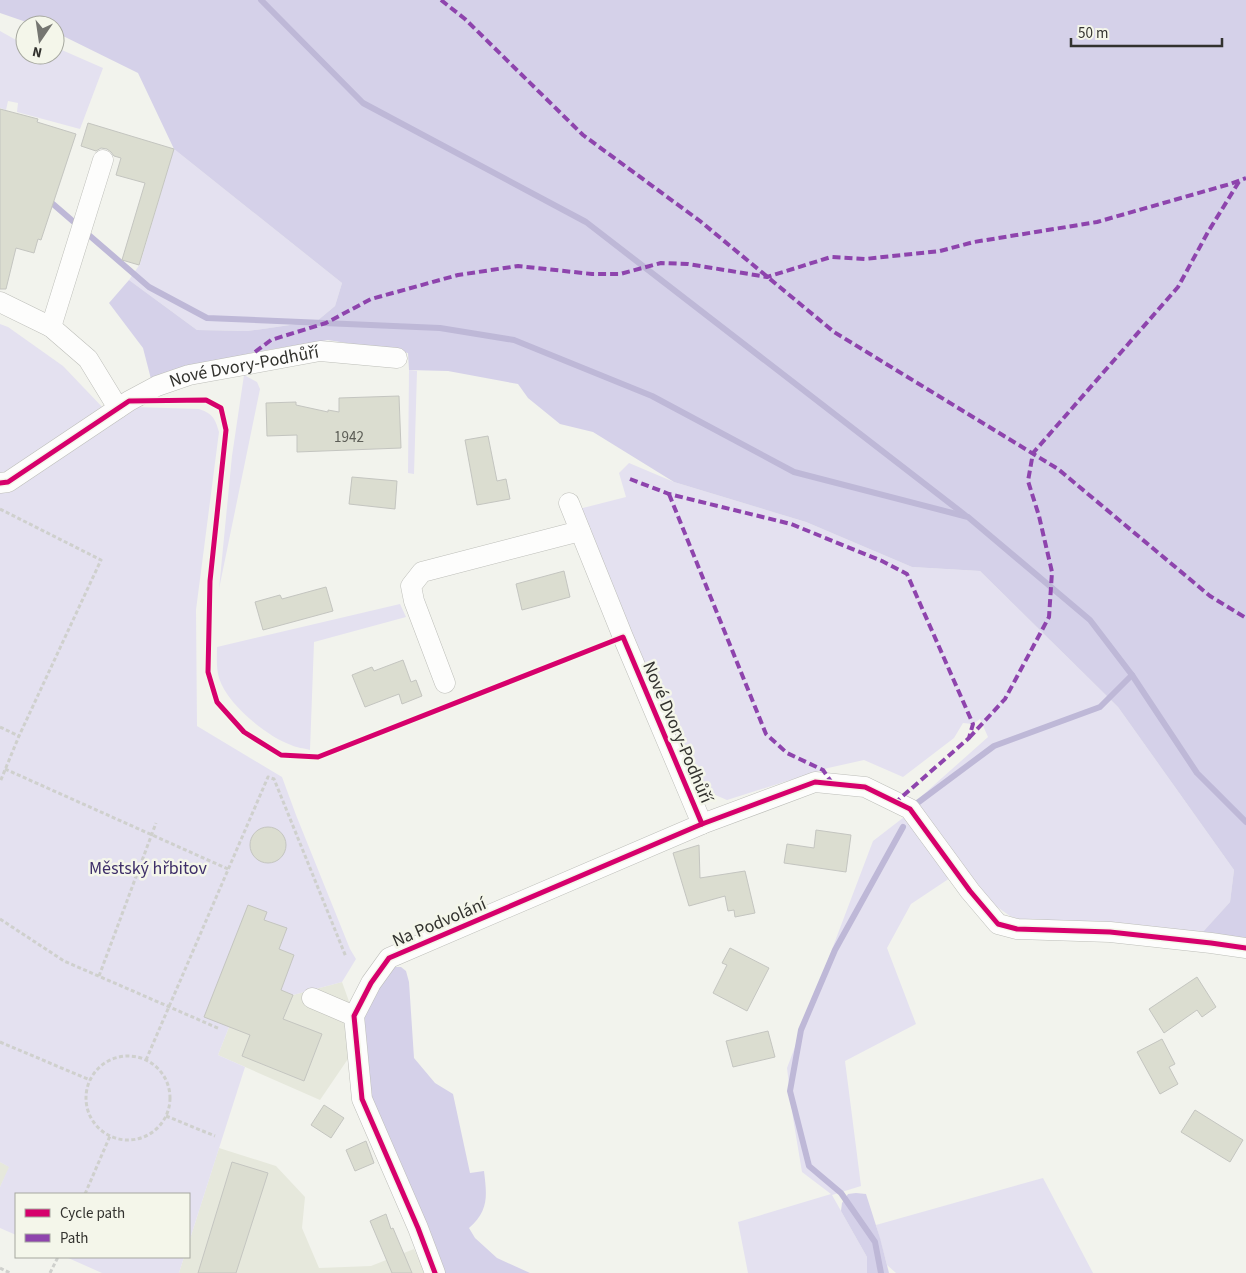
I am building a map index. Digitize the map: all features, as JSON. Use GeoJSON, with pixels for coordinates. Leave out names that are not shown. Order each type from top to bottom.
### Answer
{"type":"FeatureCollection","features":[{"type":"Feature","properties":{"kind":"street"},"geometry":{"type":"LineString","coordinates":[[51,327],[103,160]]}},
{"type":"Feature","properties":{"kind":"street"},"geometry":{"type":"LineString","coordinates":[[0,302],[51,327],[88,359],[118,408]]}},
{"type":"Feature","properties":{"kind":"street","name":"Nové Dvory-Podhůří"},"geometry":{"type":"LineString","coordinates":[[0,483],[8,482],[118,408],[157,386],[189,375],[320,351],[397,358]]}},
{"type":"Feature","properties":{"kind":"street","name":"Nové Dvory-Podhůří"},"geometry":{"type":"LineString","coordinates":[[569,502],[623,637],[702,824],[816,782],[865,787],[910,810],[970,891],[998,924],[1017,929],[1110,932],[1246,948]]}},
{"type":"Feature","properties":{"kind":"street"},"geometry":{"type":"LineString","coordinates":[[445,683],[414,602],[411,586],[422,572],[580,531]]}},
{"type":"Feature","properties":{"kind":"street","name":"Na Podvolání"},"geometry":{"type":"LineString","coordinates":[[354,1016],[371,983],[390,958],[702,824]]}},
{"type":"Feature","properties":{"kind":"street"},"geometry":{"type":"LineString","coordinates":[[312,998],[354,1016],[362,1099],[418,1228],[435,1273]]}},
{"type":"Feature","properties":{"kind":"path"},"geometry":{"type":"LineString","coordinates":[[0,509],[101,560],[19,736],[0,782]]}},
{"type":"Feature","properties":{"kind":"path"},"geometry":{"type":"LineString","coordinates":[[0,727],[19,736]]}},
{"type":"Feature","properties":{"kind":"path"},"geometry":{"type":"LineString","coordinates":[[6,769],[228,869]]}},
{"type":"Feature","properties":{"kind":"path"},"geometry":{"type":"LineString","coordinates":[[146,1060],[268,777],[274,780],[346,957]]}},
{"type":"Feature","properties":{"kind":"path"},"geometry":{"type":"LineString","coordinates":[[99,976],[156,823]]}},
{"type":"Feature","properties":{"kind":"path"},"geometry":{"type":"LineString","coordinates":[[0,919],[64,961],[220,1029]]}},
{"type":"Feature","properties":{"kind":"path"},"geometry":{"type":"LineString","coordinates":[[0,1042],[90,1080]]}},
{"type":"Feature","properties":{"kind":"path"},"geometry":{"type":"LineString","coordinates":[[124,1056],[146,1060],[155,1066],[168,1084],[170,1100],[166,1116],[152,1133],[142,1138],[120,1140],[101,1130],[88,1112],[86,1091],[96,1071],[104,1064],[124,1056]]}},
{"type":"Feature","properties":{"kind":"path"},"geometry":{"type":"LineString","coordinates":[[166,1116],[214,1136]]}},
{"type":"Feature","properties":{"kind":"path"},"geometry":{"type":"LineString","coordinates":[[85,1193],[110,1136]]}},
{"type":"Feature","properties":{"kind":"path"},"geometry":{"type":"LineString","coordinates":[[50,1273],[58,1258]]}},
{"type":"Feature","properties":{"kind":"path"},"geometry":{"type":"LineString","coordinates":[[0,1268],[10,1273]]}},
{"type":"Feature","properties":{"kind":"shaded area"},"geometry":{"type":"Polygon","coordinates":[[[0,0],[1246,0],[1246,940],[1201,934],[1230,902],[1234,870],[1118,707],[980,571],[912,567],[806,522],[674,482],[593,432],[560,424],[528,398],[518,384],[448,371],[409,370],[408,353],[328,340],[255,352],[151,379],[143,348],[109,303],[129,280],[197,330],[248,331],[317,321],[335,306],[342,283],[174,149],[138,73],[65,37],[65,15],[15,15],[15,18],[0,13],[0,0]]]}},
{"type":"Feature","properties":{"kind":"shaded area"},"geometry":{"type":"Polygon","coordinates":[[[394,967],[401,967],[406,971],[409,982],[414,1058],[435,1083],[453,1094],[470,1173],[484,1171],[485,1202],[480,1215],[469,1228],[475,1238],[497,1258],[530,1273],[441,1273],[372,1110],[362,1007],[394,967]]]}},
{"type":"Feature","properties":{"kind":"shaded area"},"geometry":{"type":"Polygon","coordinates":[[[249,976],[293,995],[342,982],[351,1007],[352,1053],[320,1100],[218,1055],[249,976]]]}},
{"type":"Feature","properties":{"kind":"shaded area"},"geometry":{"type":"Polygon","coordinates":[[[219,1148],[276,1166],[305,1197],[302,1228],[319,1268],[371,1266],[414,1249],[425,1273],[179,1273],[184,1258],[190,1258],[190,1239],[219,1148]]]}},
{"type":"Feature","properties":{"kind":"shaded area"},"geometry":{"type":"Polygon","coordinates":[[[0,1162],[10,1167],[0,1187],[0,1162]]]}},
{"type":"Feature","properties":{"kind":"shaded area"},"geometry":{"type":"Polygon","coordinates":[[[848,1194],[866,1194],[889,1273],[867,1273],[867,1257],[841,1211],[842,1203],[848,1194]]]}},
{"type":"Feature","properties":{"kind":"green space"},"geometry":{"type":"Polygon","coordinates":[[[0,31],[15,39],[15,65],[65,65],[65,51],[103,68],[80,129],[17,112],[18,103],[8,101],[6,110],[0,108],[0,31]]]}},
{"type":"Feature","properties":{"kind":"green space"},"geometry":{"type":"Polygon","coordinates":[[[174,149],[342,283],[335,306],[317,321],[248,331],[197,330],[129,280],[140,264],[174,149]]]}},
{"type":"Feature","properties":{"kind":"green space"},"geometry":{"type":"Polygon","coordinates":[[[0,324],[8,327],[63,366],[105,410],[0,475],[0,324]]]}},
{"type":"Feature","properties":{"kind":"green space"},"geometry":{"type":"Polygon","coordinates":[[[409,370],[417,371],[414,474],[408,473],[409,370]]]}},
{"type":"Feature","properties":{"kind":"green space"},"geometry":{"type":"Polygon","coordinates":[[[244,375],[257,382],[260,389],[219,589],[232,456],[244,375]]]}},
{"type":"Feature","properties":{"kind":"green space","name":"Městský hřbitov"},"geometry":{"type":"Polygon","coordinates":[[[133,407],[199,409],[213,417],[219,432],[196,610],[197,726],[282,777],[350,949],[356,959],[342,982],[293,995],[249,976],[218,1055],[245,1067],[190,1239],[190,1193],[15,1193],[15,1235],[0,1228],[0,1187],[9,1167],[0,1162],[0,492],[133,407]]]}},
{"type":"Feature","properties":{"kind":"green space"},"geometry":{"type":"Polygon","coordinates":[[[629,463],[674,482],[806,522],[912,567],[980,571],[1118,707],[1234,870],[1230,902],[1201,934],[1027,922],[1010,916],[993,904],[980,891],[915,802],[988,737],[980,719],[973,724],[963,723],[954,738],[903,777],[864,760],[828,768],[727,800],[692,785],[575,510],[626,497],[619,473],[629,463]]]}},
{"type":"Feature","properties":{"kind":"green space"},"geometry":{"type":"Polygon","coordinates":[[[400,604],[406,617],[314,642],[310,750],[281,741],[259,727],[239,708],[223,688],[217,670],[217,647],[400,604]]]}},
{"type":"Feature","properties":{"kind":"green space"},"geometry":{"type":"Polygon","coordinates":[[[908,814],[953,876],[911,904],[887,948],[916,1024],[845,1061],[861,1186],[832,1195],[867,1257],[867,1273],[748,1273],[738,1222],[831,1194],[802,1172],[787,1068],[873,841],[908,814]]]}},
{"type":"Feature","properties":{"kind":"green space"},"geometry":{"type":"Polygon","coordinates":[[[1043,1178],[1093,1273],[896,1273],[887,1265],[876,1225],[1043,1178]]]}},
{"type":"Feature","properties":{"kind":"green space"},"geometry":{"type":"Polygon","coordinates":[[[68,1258],[184,1258],[179,1273],[102,1273],[68,1258]]]}},
{"type":"Feature","properties":{"kind":"building"},"geometry":{"type":"Polygon","coordinates":[[[0,109],[38,119],[37,122],[76,134],[41,240],[38,239],[34,253],[16,248],[6,289],[0,289],[0,109]]]}},
{"type":"Feature","properties":{"kind":"building"},"geometry":{"type":"Polygon","coordinates":[[[88,123],[174,149],[139,265],[122,260],[145,183],[116,175],[121,158],[114,156],[107,149],[101,148],[96,151],[81,146],[88,123]]]}},
{"type":"Feature","properties":{"kind":"building"},"geometry":{"type":"Polygon","coordinates":[[[399,396],[401,448],[297,452],[297,435],[267,436],[266,403],[296,402],[296,405],[328,412],[328,410],[339,412],[339,398],[399,396]]]}},
{"type":"Feature","properties":{"kind":"building"},"geometry":{"type":"Polygon","coordinates":[[[488,436],[497,481],[506,479],[510,499],[477,505],[465,440],[488,436]]]}},
{"type":"Feature","properties":{"kind":"building"},"geometry":{"type":"Polygon","coordinates":[[[352,477],[397,481],[395,509],[349,504],[352,477]]]}},
{"type":"Feature","properties":{"kind":"building"},"geometry":{"type":"Polygon","coordinates":[[[564,571],[570,597],[522,610],[516,584],[564,571]]]}},
{"type":"Feature","properties":{"kind":"building"},"geometry":{"type":"Polygon","coordinates":[[[326,587],[333,611],[263,630],[255,602],[280,595],[282,599],[326,587]]]}},
{"type":"Feature","properties":{"kind":"building"},"geometry":{"type":"Polygon","coordinates":[[[403,660],[411,682],[416,680],[422,696],[402,704],[399,694],[365,707],[352,675],[372,667],[374,671],[403,660]]]}},
{"type":"Feature","properties":{"kind":"building"},"geometry":{"type":"Polygon","coordinates":[[[268,827],[275,828],[281,832],[285,838],[285,852],[281,858],[275,862],[268,863],[261,862],[255,858],[251,852],[250,845],[251,838],[255,832],[261,828],[268,827]]]}},
{"type":"Feature","properties":{"kind":"building"},"geometry":{"type":"Polygon","coordinates":[[[816,830],[851,835],[846,872],[784,863],[787,844],[814,848],[816,830]]]}},
{"type":"Feature","properties":{"kind":"building"},"geometry":{"type":"Polygon","coordinates":[[[699,845],[700,878],[745,871],[755,913],[735,917],[734,910],[728,911],[725,896],[689,906],[673,853],[699,845]]]}},
{"type":"Feature","properties":{"kind":"building"},"geometry":{"type":"Polygon","coordinates":[[[248,905],[267,912],[264,920],[287,928],[279,949],[294,955],[281,990],[293,995],[283,1019],[322,1034],[304,1081],[242,1056],[250,1035],[204,1017],[248,905]]]}},
{"type":"Feature","properties":{"kind":"building"},"geometry":{"type":"Polygon","coordinates":[[[730,948],[769,968],[747,1011],[713,993],[727,965],[722,963],[730,948]]]}},
{"type":"Feature","properties":{"kind":"building"},"geometry":{"type":"Polygon","coordinates":[[[1197,977],[1216,1007],[1202,1017],[1197,1010],[1164,1033],[1149,1009],[1197,977]]]}},
{"type":"Feature","properties":{"kind":"building"},"geometry":{"type":"Polygon","coordinates":[[[768,1031],[775,1057],[733,1067],[726,1041],[768,1031]]]}},
{"type":"Feature","properties":{"kind":"building"},"geometry":{"type":"Polygon","coordinates":[[[1162,1039],[1175,1064],[1169,1067],[1178,1084],[1160,1094],[1137,1052],[1162,1039]]]}},
{"type":"Feature","properties":{"kind":"building"},"geometry":{"type":"Polygon","coordinates":[[[324,1105],[344,1118],[331,1138],[311,1125],[324,1105]]]}},
{"type":"Feature","properties":{"kind":"building"},"geometry":{"type":"Polygon","coordinates":[[[1195,1110],[1243,1140],[1230,1162],[1181,1132],[1195,1110]]]}},
{"type":"Feature","properties":{"kind":"building"},"geometry":{"type":"Polygon","coordinates":[[[366,1141],[374,1163],[355,1171],[346,1150],[366,1141]]]}},
{"type":"Feature","properties":{"kind":"building"},"geometry":{"type":"Polygon","coordinates":[[[232,1162],[268,1173],[236,1273],[198,1273],[232,1162]]]}},
{"type":"Feature","properties":{"kind":"building"},"geometry":{"type":"Polygon","coordinates":[[[386,1214],[412,1273],[392,1273],[370,1221],[386,1214]]]}},
{"type":"Feature","properties":{"kind":"waterway"},"geometry":{"type":"LineString","coordinates":[[261,0],[363,103],[586,222],[965,515]]}},
{"type":"Feature","properties":{"kind":"waterway"},"geometry":{"type":"LineString","coordinates":[[45,202],[53,204],[149,287],[207,318],[440,328],[514,340],[652,396],[794,472],[968,517],[1090,620],[1132,675],[1197,773],[1246,822]]}},
{"type":"Feature","properties":{"kind":"waterway"},"geometry":{"type":"LineString","coordinates":[[916,804],[994,746],[1100,707],[1132,675]]}},
{"type":"Feature","properties":{"kind":"waterway"},"geometry":{"type":"LineString","coordinates":[[881,1273],[875,1242],[841,1193],[809,1166],[790,1091],[801,1030],[835,950],[903,827]]}},
{"type":"Feature","properties":{"kind":"marked path"},"geometry":{"type":"LineString","coordinates":[[441,0],[465,19],[583,135],[700,221],[834,332],[1058,469],[1210,596],[1246,618]]}},
{"type":"Feature","properties":{"kind":"marked path"},"geometry":{"type":"LineString","coordinates":[[255,352],[271,340],[326,323],[371,299],[458,275],[518,266],[592,274],[620,274],[661,263],[688,264],[767,277],[831,257],[865,259],[940,251],[974,242],[1097,222],[1246,178]]}},
{"type":"Feature","properties":{"kind":"marked path"},"geometry":{"type":"LineString","coordinates":[[969,738],[1005,699],[1049,617],[1052,572],[1039,516],[1028,481],[1033,453],[1178,287],[1208,232],[1240,180]]}},
{"type":"Feature","properties":{"kind":"marked path"},"geometry":{"type":"LineString","coordinates":[[630,479],[669,494],[791,524],[882,561],[907,574],[973,724],[969,738],[896,802]]}},
{"type":"Feature","properties":{"kind":"marked path"},"geometry":{"type":"LineString","coordinates":[[669,494],[766,734],[787,753],[823,770],[832,783]]}},
{"type":"Feature","properties":{"kind":"cycle path"},"geometry":{"type":"LineString","coordinates":[[0,483],[8,482],[129,401],[206,400],[221,408],[226,430],[210,581],[208,672],[217,702],[244,732],[281,755],[318,757],[623,637],[702,824],[815,782],[865,787],[910,809],[970,891],[998,924],[1017,929],[1110,932],[1246,948]]}},
{"type":"Feature","properties":{"kind":"cycle path"},"geometry":{"type":"LineString","coordinates":[[435,1273],[418,1228],[362,1099],[354,1016],[371,983],[389,958],[702,824]]}}]}
